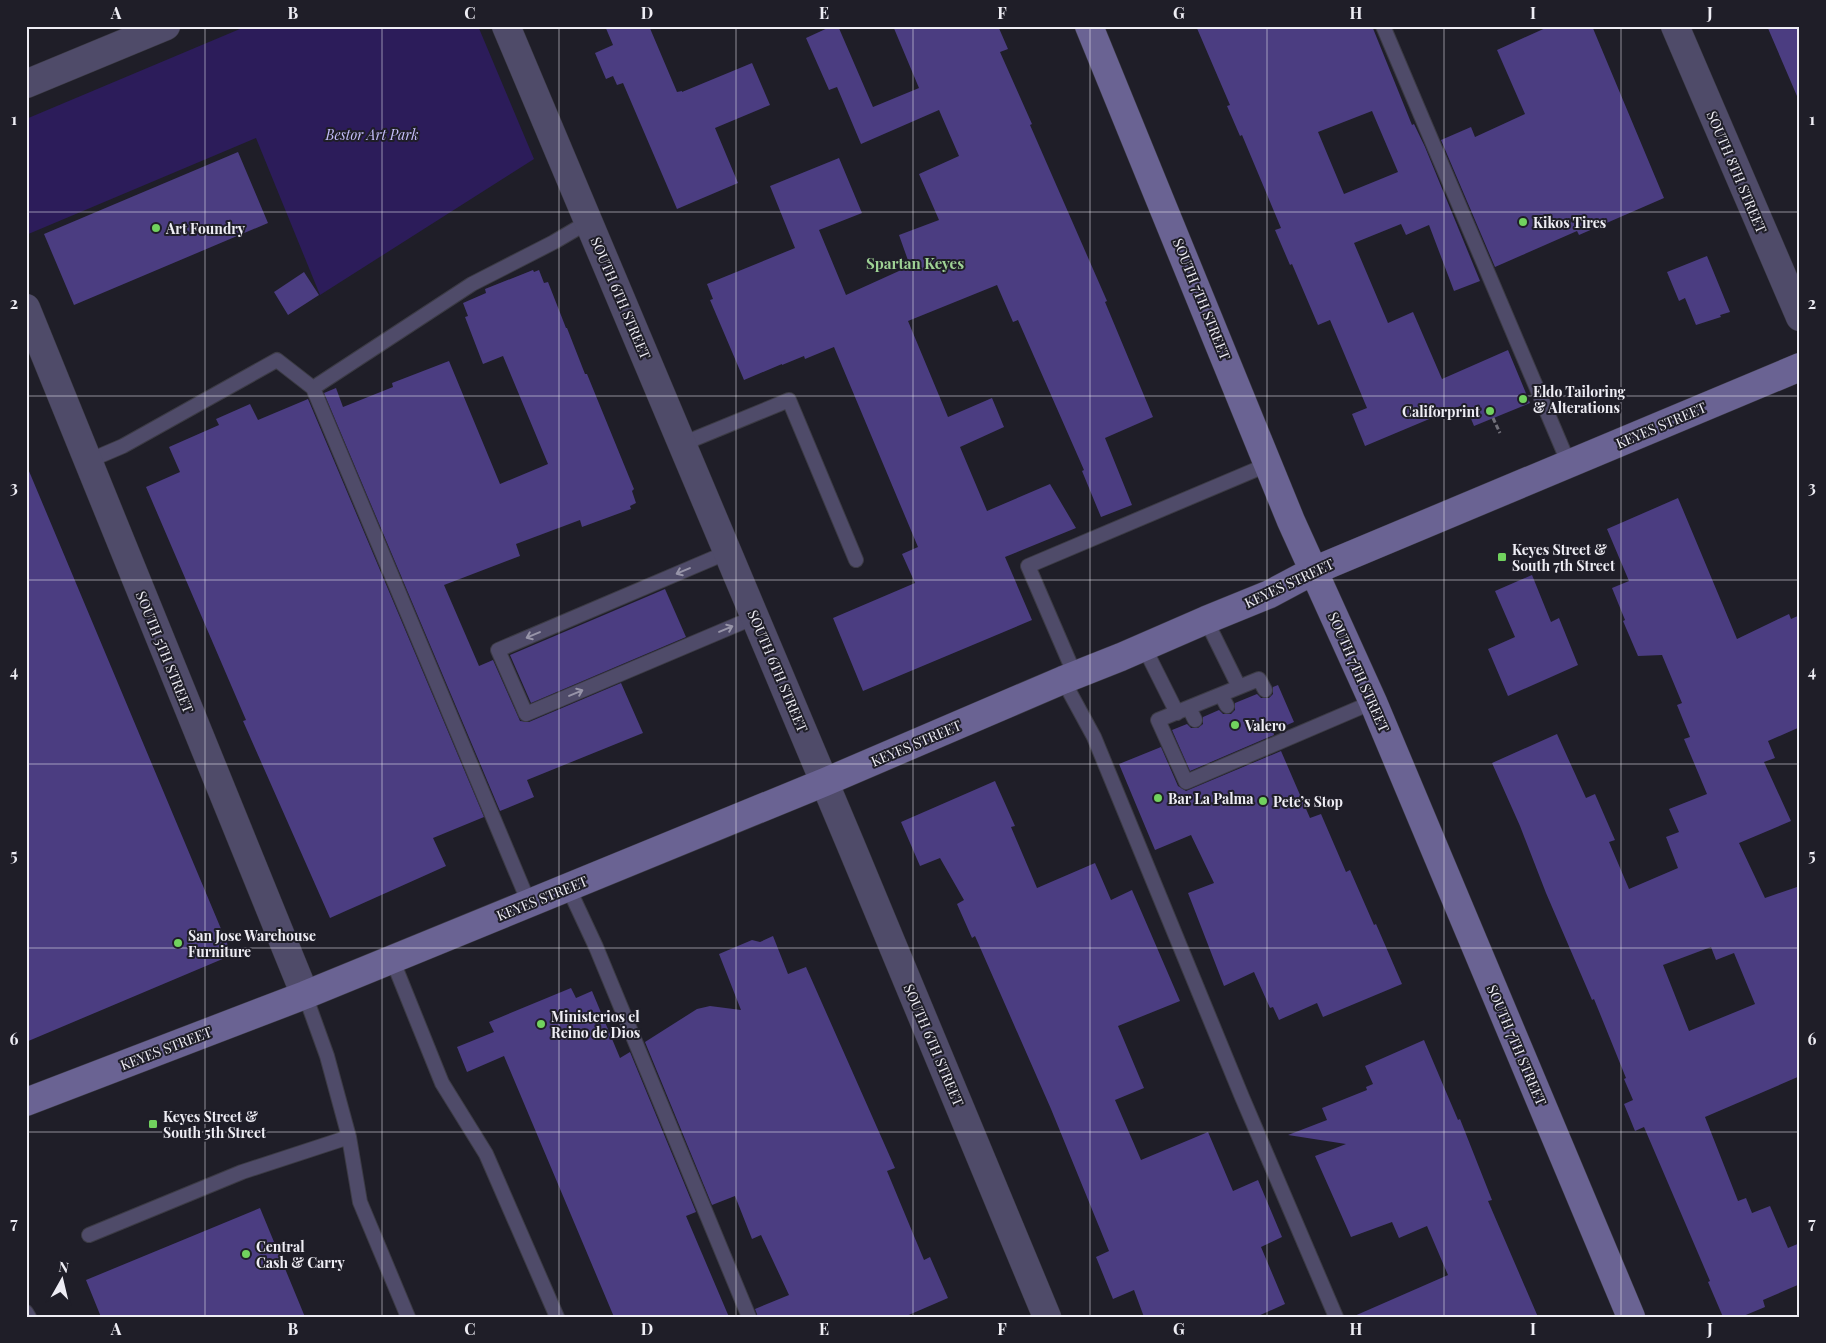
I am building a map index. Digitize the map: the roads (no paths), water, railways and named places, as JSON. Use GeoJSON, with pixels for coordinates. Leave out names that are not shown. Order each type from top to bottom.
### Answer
{"type":"FeatureCollection","features":[{"type":"Feature","properties":{"kind":"main road","name":"SOUTH 7TH STREET"},"geometry":{"type":"LineString","coordinates":[[1089,26],[1313,571],[1348,642],[1631,1317]]}},
{"type":"Feature","properties":{"kind":"main road","name":"KEYES STREET"},"geometry":{"type":"LineString","coordinates":[[26,1102],[305,995],[825,782],[1270,594],[1313,571],[1800,368]]}},
{"type":"Feature","properties":{"kind":"street"},"geometry":{"type":"LineString","coordinates":[[26,84],[166,26]]}},
{"type":"Feature","properties":{"kind":"street","name":"SOUTH 6TH STREET"},"geometry":{"type":"LineString","coordinates":[[506,26],[825,782],[1047,1317]]}},
{"type":"Feature","properties":{"kind":"street","name":"SOUTH 8TH STREET"},"geometry":{"type":"LineString","coordinates":[[1675,26],[1800,317]]}},
{"type":"Feature","properties":{"kind":"street","name":"SOUTH 5TH STREET"},"geometry":{"type":"LineString","coordinates":[[26,308],[305,995]]}},
{"type":"Feature","properties":{"kind":"lane"},"geometry":{"type":"LineString","coordinates":[[1383,26],[1569,464]]}},
{"type":"Feature","properties":{"kind":"lane"},"geometry":{"type":"LineString","coordinates":[[313,388],[472,284],[554,242],[588,222]]}},
{"type":"Feature","properties":{"kind":"lane"},"geometry":{"type":"LineString","coordinates":[[88,461],[123,446],[277,360],[313,388],[529,903]]}},
{"type":"Feature","properties":{"kind":"lane"},"geometry":{"type":"LineString","coordinates":[[682,444],[788,400],[856,560]]}},
{"type":"Feature","properties":{"kind":"lane"},"geometry":{"type":"LineString","coordinates":[[1269,464],[1028,566],[1069,678],[1238,1088],[1336,1317]]}},
{"type":"Feature","properties":{"kind":"lane"},"geometry":{"type":"LineString","coordinates":[[728,552],[498,650],[526,714],[755,617]]}},
{"type":"Feature","properties":{"kind":"lane"},"geometry":{"type":"LineString","coordinates":[[1206,620],[1240,687]]}},
{"type":"Feature","properties":{"kind":"lane"},"geometry":{"type":"LineString","coordinates":[[1144,647],[1187,714]]}},
{"type":"Feature","properties":{"kind":"lane"},"geometry":{"type":"LineString","coordinates":[[1265,690],[1259,679],[1240,687],[1224,701],[1187,714],[1158,720],[1186,782],[1214,763],[1284,734],[1373,702]]}},
{"type":"Feature","properties":{"kind":"lane"},"geometry":{"type":"LineString","coordinates":[[568,887],[596,947],[749,1317]]}},
{"type":"Feature","properties":{"kind":"lane"},"geometry":{"type":"LineString","coordinates":[[392,959],[442,1082],[486,1154],[557,1317]]}},
{"type":"Feature","properties":{"kind":"lane"},"geometry":{"type":"LineString","coordinates":[[305,995],[326,1056],[349,1137],[360,1202],[408,1317]]}},
{"type":"Feature","properties":{"kind":"lane"},"geometry":{"type":"LineString","coordinates":[[89,1235],[242,1172],[349,1137]]}},
{"type":"Feature","properties":{"kind":"lane"},"geometry":{"type":"LineString","coordinates":[[26,1312],[29,1317]]}},
{"type":"Feature","properties":{"kind":"place","name":"Kikos Tires"},"geometry":{"type":"Point","coordinates":[1523,222]}},
{"type":"Feature","properties":{"kind":"place","name":"Art Foundry"},"geometry":{"type":"Point","coordinates":[156,228]}},
{"type":"Feature","properties":{"kind":"place","name":"Eldo Tailoring & Alterations"},"geometry":{"type":"Point","coordinates":[1523,399]}},
{"type":"Feature","properties":{"kind":"place","name":"Califorprint"},"geometry":{"type":"Point","coordinates":[1490,411]}},
{"type":"Feature","properties":{"kind":"place","name":"Keyes Street & South 7th Street"},"geometry":{"type":"Point","coordinates":[1502,557]}},
{"type":"Feature","properties":{"kind":"place","name":"Valero"},"geometry":{"type":"Point","coordinates":[1235,725]}},
{"type":"Feature","properties":{"kind":"place","name":"Bar La Palma"},"geometry":{"type":"Point","coordinates":[1158,798]}},
{"type":"Feature","properties":{"kind":"place","name":"Pete’s Stop"},"geometry":{"type":"Point","coordinates":[1263,801]}},
{"type":"Feature","properties":{"kind":"place","name":"San Jose Warehouse Furniture"},"geometry":{"type":"Point","coordinates":[178,943]}},
{"type":"Feature","properties":{"kind":"place","name":"Ministerios el Reino de Dios"},"geometry":{"type":"Point","coordinates":[541,1024]}},
{"type":"Feature","properties":{"kind":"place","name":"Keyes Street & South 5th Street"},"geometry":{"type":"Point","coordinates":[153,1124]}},
{"type":"Feature","properties":{"kind":"place","name":"Central Cash & Carry"},"geometry":{"type":"Point","coordinates":[246,1254]}},
{"type":"Feature","properties":{"kind":"district","name":"Spartan Keyes"},"geometry":{"type":"Point","coordinates":[915,263]}},
{"type":"Feature","properties":{"kind":"park label","name":"Bestor Art Park"},"geometry":{"type":"Point","coordinates":[372,134]}}]}
